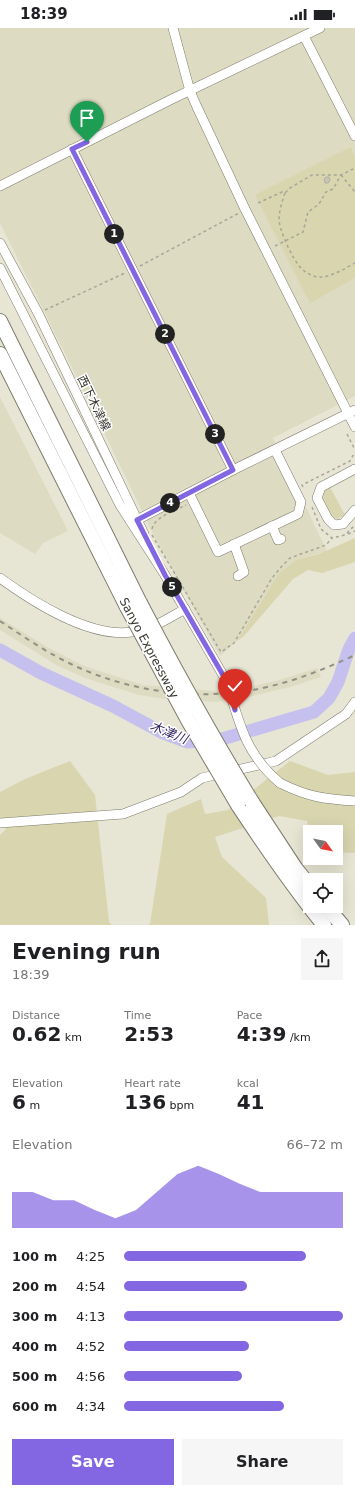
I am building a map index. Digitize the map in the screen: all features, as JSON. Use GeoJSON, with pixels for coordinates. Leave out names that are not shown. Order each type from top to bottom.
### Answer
{"type":"FeatureCollection","features":[{"type":"Feature","properties":{"kind":"highway","name":"Sanyo Expressway"},"geometry":{"type":"LineString","coordinates":[[0,321],[189,722],[259,838],[324,925]]}},
{"type":"Feature","properties":{"kind":"highway","name":"Sanyo Expressway"},"geometry":{"type":"LineString","coordinates":[[0,354],[133,605],[186,690],[252,802],[303,878]]}},
{"type":"Feature","properties":{"kind":"highway"},"geometry":{"type":"LineString","coordinates":[[332,913],[342,925]]}},
{"type":"Feature","properties":{"kind":"street"},"geometry":{"type":"LineString","coordinates":[[173,28],[190,91],[245,209],[352,412],[355,427]]}},
{"type":"Feature","properties":{"kind":"street"},"geometry":{"type":"LineString","coordinates":[[0,186],[72,149],[320,28]]}},
{"type":"Feature","properties":{"kind":"street"},"geometry":{"type":"LineString","coordinates":[[304,36],[355,136]]}},
{"type":"Feature","properties":{"kind":"street"},"geometry":{"type":"LineString","coordinates":[[72,149],[233,470]]}},
{"type":"Feature","properties":{"kind":"street","name":"西下木津線"},"geometry":{"type":"LineString","coordinates":[[0,243],[38,313],[134,522],[227,682],[240,724],[253,754],[266,772],[280,783],[299,793],[317,798],[355,801]]}},
{"type":"Feature","properties":{"kind":"street","name":"西下木津線"},"geometry":{"type":"LineString","coordinates":[[0,268],[120,505],[134,522]]}},
{"type":"Feature","properties":{"kind":"street"},"geometry":{"type":"LineString","coordinates":[[134,522],[233,470],[352,412]]}},
{"type":"Feature","properties":{"kind":"street"},"geometry":{"type":"LineString","coordinates":[[189,493],[218,552],[298,514],[301,502],[275,450]]}},
{"type":"Feature","properties":{"kind":"street"},"geometry":{"type":"LineString","coordinates":[[355,469],[321,487],[317,498],[328,519],[334,525],[343,524],[355,510]]}},
{"type":"Feature","properties":{"kind":"street"},"geometry":{"type":"LineString","coordinates":[[272,526],[278,540],[281,539]]}},
{"type":"Feature","properties":{"kind":"street"},"geometry":{"type":"LineString","coordinates":[[234,544],[244,572],[238,576]]}},
{"type":"Feature","properties":{"kind":"street"},"geometry":{"type":"LineString","coordinates":[[0,578],[40,605],[92,628],[113,633],[133,632],[140,630],[162,622],[185,609]]}},
{"type":"Feature","properties":{"kind":"street"},"geometry":{"type":"LineString","coordinates":[[0,824],[123,814],[182,792],[202,778],[276,761],[346,714],[355,702]]}},
{"type":"Feature","properties":{"kind":"path"},"geometry":{"type":"LineString","coordinates":[[355,168],[341,175],[312,175],[290,188],[285,193],[279,220],[286,241],[300,266],[307,273],[322,277],[344,270],[355,263]]}},
{"type":"Feature","properties":{"kind":"path"},"geometry":{"type":"LineString","coordinates":[[341,175],[355,192]]}},
{"type":"Feature","properties":{"kind":"path"},"geometry":{"type":"LineString","coordinates":[[276,246],[303,232],[308,212],[319,204],[326,192],[333,189],[341,175]]}},
{"type":"Feature","properties":{"kind":"path"},"geometry":{"type":"LineString","coordinates":[[258,203],[282,192],[285,193]]}},
{"type":"Feature","properties":{"kind":"path"},"geometry":{"type":"LineString","coordinates":[[137,267],[240,212]]}},
{"type":"Feature","properties":{"kind":"path"},"geometry":{"type":"LineString","coordinates":[[38,313],[126,272]]}},
{"type":"Feature","properties":{"kind":"path"},"geometry":{"type":"LineString","coordinates":[[347,434],[355,450]]}},
{"type":"Feature","properties":{"kind":"path"},"geometry":{"type":"LineString","coordinates":[[188,504],[156,520],[152,529],[152,535],[221,652],[234,643],[272,578],[282,566],[290,558],[326,545],[332,538]]}},
{"type":"Feature","properties":{"kind":"path"},"geometry":{"type":"LineString","coordinates":[[345,535],[355,531]]}},
{"type":"Feature","properties":{"kind":"shaded area"},"geometry":{"type":"Polygon","coordinates":[[[0,28],[355,28],[355,396],[273,438],[327,551],[296,560],[279,573],[237,641],[220,656],[155,538],[0,223],[0,28]]]}},
{"type":"Feature","properties":{"kind":"shaded area"},"geometry":{"type":"Polygon","coordinates":[[[351,147],[355,157],[355,278],[310,303],[255,195],[351,147]]]}},
{"type":"Feature","properties":{"kind":"shaded area"},"geometry":{"type":"Polygon","coordinates":[[[0,397],[68,531],[43,543],[35,554],[0,533],[0,397]]]}},
{"type":"Feature","properties":{"kind":"shaded area"},"geometry":{"type":"Polygon","coordinates":[[[330,487],[345,515],[337,519],[333,517],[323,499],[324,492],[330,487]]]}},
{"type":"Feature","properties":{"kind":"shaded area"},"geometry":{"type":"Polygon","coordinates":[[[355,538],[355,562],[322,573],[308,570],[293,579],[244,636],[237,641],[279,573],[296,560],[319,554],[355,538]]]}},
{"type":"Feature","properties":{"kind":"shaded area"},"geometry":{"type":"Polygon","coordinates":[[[0,618],[47,647],[84,666],[143,685],[214,691],[241,689],[279,680],[317,668],[321,677],[290,687],[244,698],[216,702],[165,699],[139,695],[85,678],[58,666],[0,630],[0,618]]]}},
{"type":"Feature","properties":{"kind":"shaded area"},"geometry":{"type":"Polygon","coordinates":[[[70,761],[95,795],[109,922],[112,925],[0,925],[0,835],[6,829],[0,821],[0,792],[25,779],[70,761]]]}},
{"type":"Feature","properties":{"kind":"shaded area"},"geometry":{"type":"Polygon","coordinates":[[[290,761],[328,775],[355,772],[355,853],[343,852],[343,825],[308,825],[307,821],[279,816],[215,837],[222,857],[266,898],[269,925],[148,925],[150,924],[167,814],[201,799],[205,814],[228,810],[290,761]]]}},
{"type":"Feature","properties":{"kind":"building"},"geometry":{"type":"Polygon","coordinates":[[[329,177],[330,180],[328,183],[325,183],[324,179],[329,177]]]}},
{"type":"Feature","properties":{"kind":"waterway","name":"木津川"},"geometry":{"type":"LineString","coordinates":[[0,650],[41,673],[113,706],[163,733],[187,742],[222,739],[314,712],[329,698],[338,682],[349,649],[355,638]]}},
{"type":"Feature","properties":{"kind":"railway"},"geometry":{"type":"LineString","coordinates":[[0,621],[46,651],[75,666],[121,683],[170,692],[194,694],[243,692],[290,681],[355,655]]}},
{"type":"Feature","properties":{"kind":"route"},"geometry":{"type":"LineString","coordinates":[[87,142],[72,149],[233,470],[137,520],[165,575],[217,662],[227,682],[235,710]]}}]}
